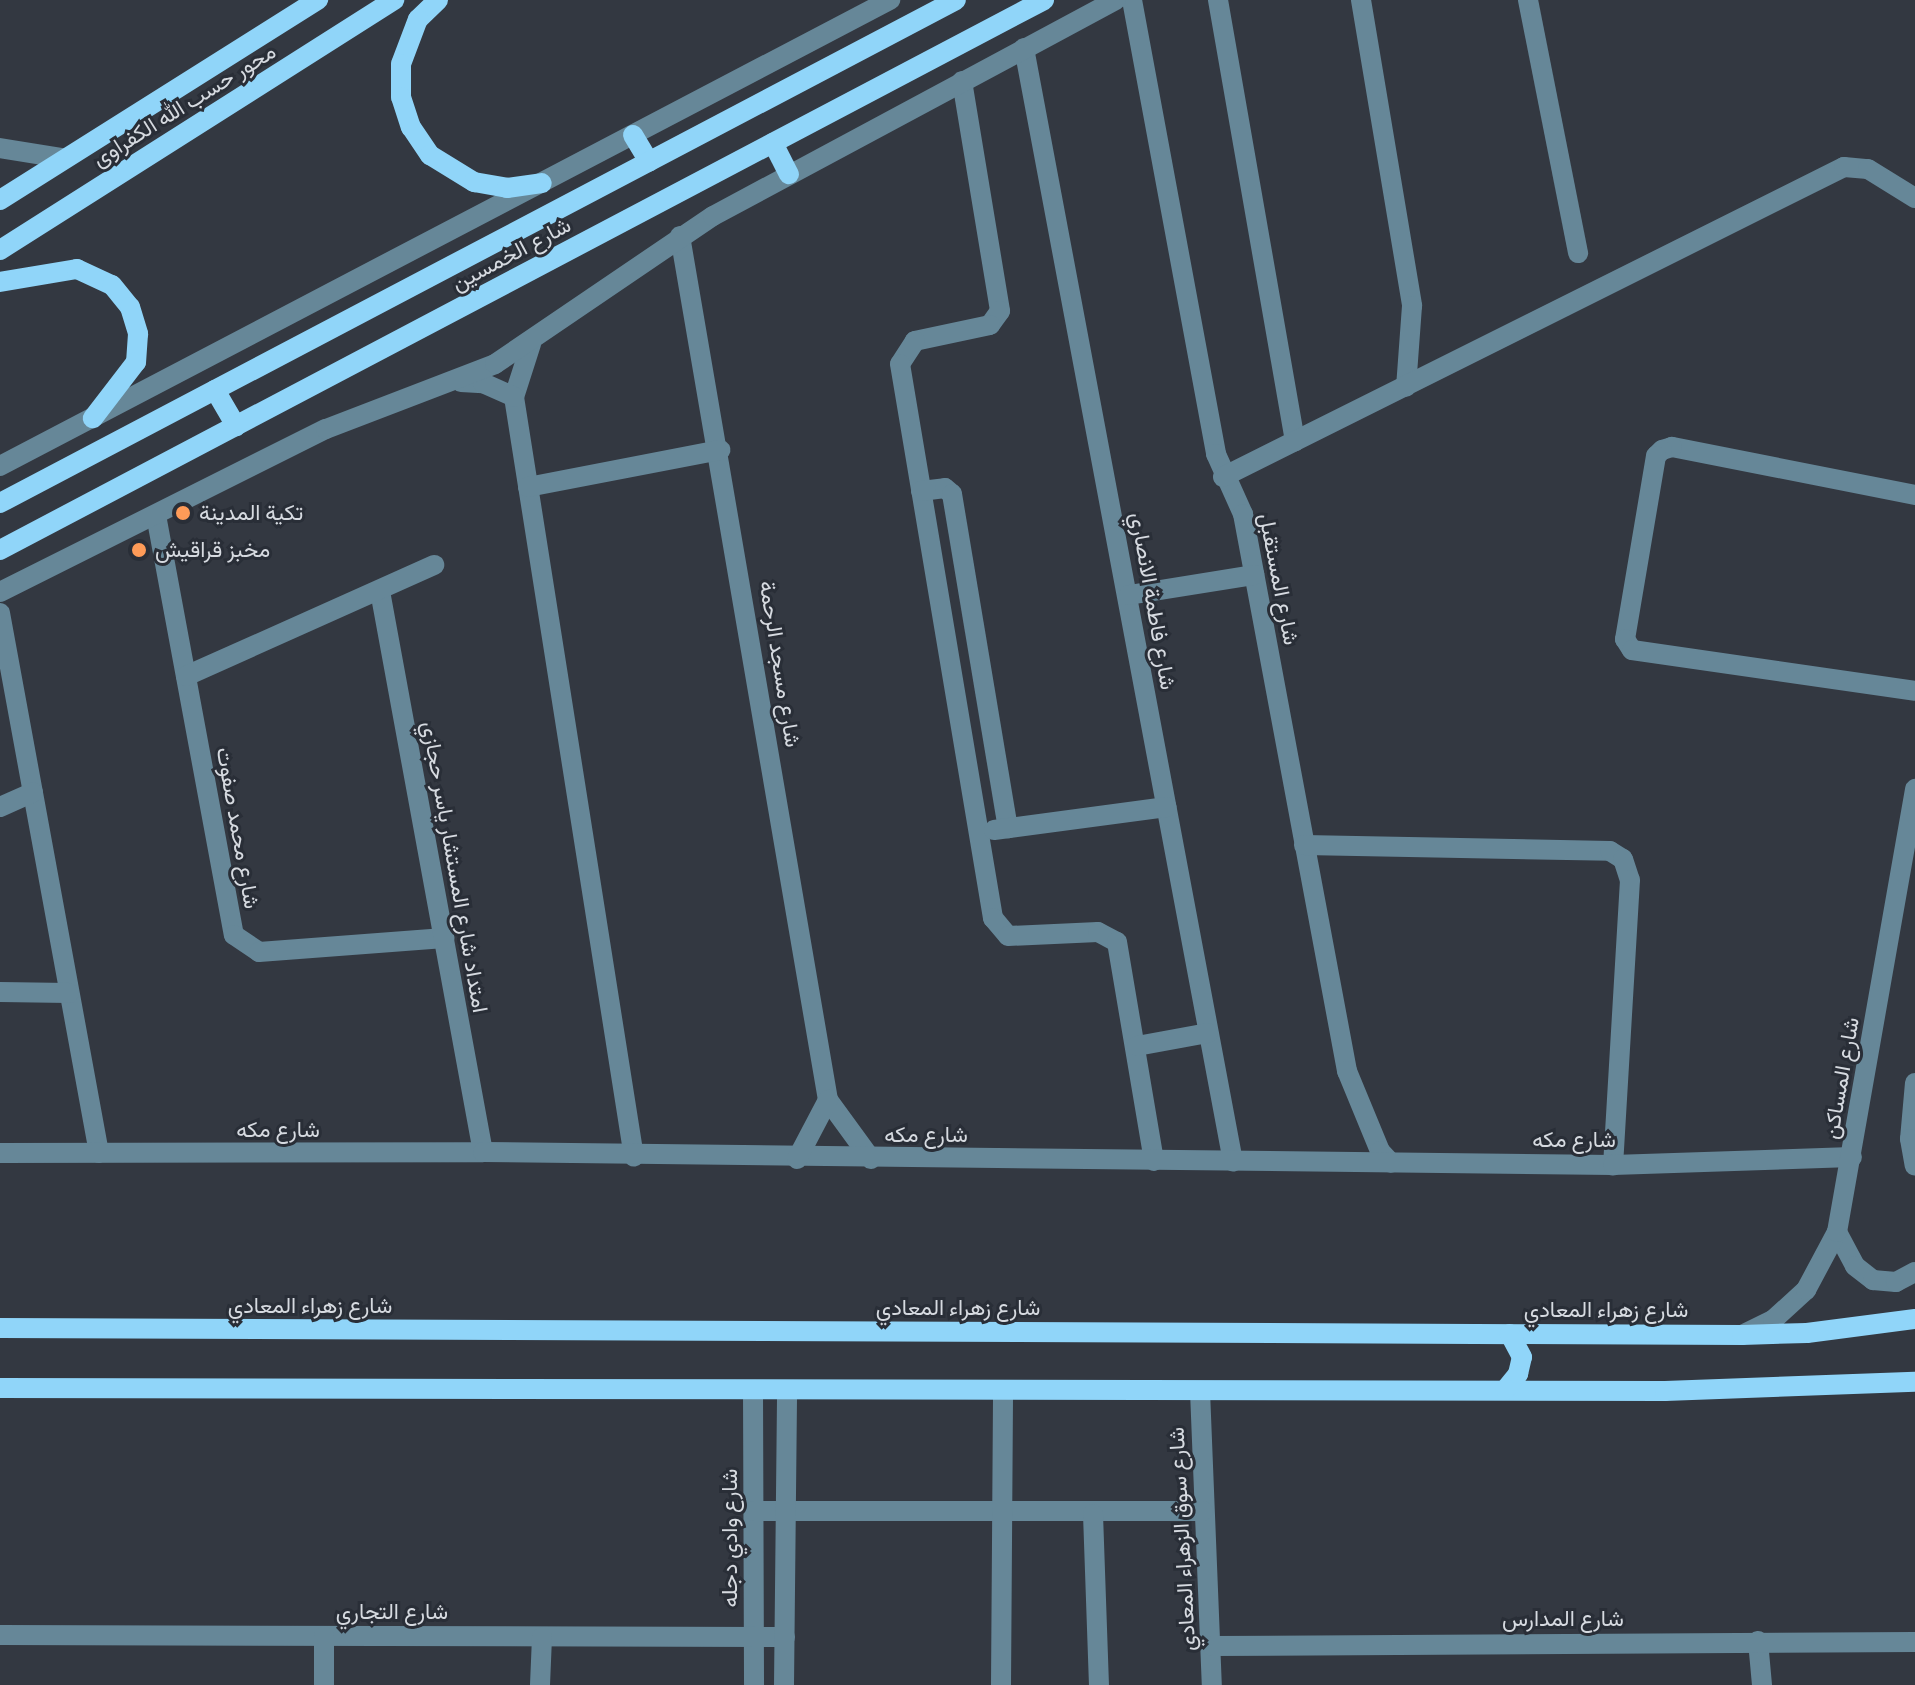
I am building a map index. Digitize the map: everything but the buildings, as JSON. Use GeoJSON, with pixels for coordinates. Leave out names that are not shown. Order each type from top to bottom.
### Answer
{"type":"FeatureCollection","features":[{"type":"Feature","properties":{"kind":"main road","name":"محور حسب الله الكفراوى"},"geometry":{"type":"LineString","coordinates":[[0,200],[62,158],[318,0]]}},
{"type":"Feature","properties":{"kind":"main road","name":"محور حسب الله الكفراوى"},"geometry":{"type":"LineString","coordinates":[[0,250],[394,0]]}},
{"type":"Feature","properties":{"kind":"main road"},"geometry":{"type":"LineString","coordinates":[[438,0],[418,19],[401,64],[401,97],[411,127],[437,160],[474,182],[507,188],[542,183]]}},
{"type":"Feature","properties":{"kind":"main road","name":"شارع الخمسين"},"geometry":{"type":"LineString","coordinates":[[0,503],[956,0]]}},
{"type":"Feature","properties":{"kind":"main road","name":"شارع الخمسين"},"geometry":{"type":"LineString","coordinates":[[0,550],[1044,0]]}},
{"type":"Feature","properties":{"kind":"main road"},"geometry":{"type":"LineString","coordinates":[[633,135],[649,162]]}},
{"type":"Feature","properties":{"kind":"main road"},"geometry":{"type":"LineString","coordinates":[[773,143],[789,174]]}},
{"type":"Feature","properties":{"kind":"main road"},"geometry":{"type":"LineString","coordinates":[[0,282],[77,269],[101,278],[122,295],[138,334],[136,362],[93,418]]}},
{"type":"Feature","properties":{"kind":"main road"},"geometry":{"type":"LineString","coordinates":[[215,390],[236,426]]}},
{"type":"Feature","properties":{"kind":"main road","name":"شارع زهراء المعادي"},"geometry":{"type":"LineString","coordinates":[[0,1328],[1742,1335],[1807,1333],[1915,1319]]}},
{"type":"Feature","properties":{"kind":"main road"},"geometry":{"type":"LineString","coordinates":[[1505,1390],[1518,1374],[1522,1357],[1510,1334]]}},
{"type":"Feature","properties":{"kind":"main road"},"geometry":{"type":"LineString","coordinates":[[0,1388],[1003,1393],[1724,1390],[1915,1382]]}},
{"type":"Feature","properties":{"kind":"street"},"geometry":{"type":"LineString","coordinates":[[0,466],[890,0]]}},
{"type":"Feature","properties":{"kind":"street"},"geometry":{"type":"LineString","coordinates":[[0,592],[326,429],[458,381],[531,344],[680,236],[789,174],[1116,0]]}},
{"type":"Feature","properties":{"kind":"street","name":"شارع المستقبل"},"geometry":{"type":"LineString","coordinates":[[1132,0],[1223,477],[1243,514],[1347,1071],[1380,1151],[1391,1163]]}},
{"type":"Feature","properties":{"kind":"street"},"geometry":{"type":"LineString","coordinates":[[1218,0],[1295,441]]}},
{"type":"Feature","properties":{"kind":"street"},"geometry":{"type":"LineString","coordinates":[[1361,0],[1412,306],[1406,387]]}},
{"type":"Feature","properties":{"kind":"street"},"geometry":{"type":"LineString","coordinates":[[1528,0],[1578,253]]}},
{"type":"Feature","properties":{"kind":"street","name":"شارع فاطمة الانصاري"},"geometry":{"type":"LineString","coordinates":[[1024,48],[1233,1162]]}},
{"type":"Feature","properties":{"kind":"street"},"geometry":{"type":"LineString","coordinates":[[962,81],[1001,305],[990,325],[915,341],[901,357],[978,833],[998,930],[1014,937],[1098,932],[1117,942],[1154,1161]]}},
{"type":"Feature","properties":{"kind":"street"},"geometry":{"type":"LineString","coordinates":[[0,148],[62,158]]}},
{"type":"Feature","properties":{"kind":"street"},"geometry":{"type":"LineString","coordinates":[[1223,477],[1844,167],[1868,169],[1915,198]]}},
{"type":"Feature","properties":{"kind":"street","name":"شارع مسجد الرحمة"},"geometry":{"type":"LineString","coordinates":[[680,236],[720,450],[828,1100],[871,1159]]}},
{"type":"Feature","properties":{"kind":"street"},"geometry":{"type":"LineString","coordinates":[[531,344],[514,397],[634,1157]]}},
{"type":"Feature","properties":{"kind":"street"},"geometry":{"type":"LineString","coordinates":[[458,381],[483,383],[514,397]]}},
{"type":"Feature","properties":{"kind":"street"},"geometry":{"type":"LineString","coordinates":[[1915,495],[1672,447],[1662,450],[1656,456],[1625,639],[1632,650],[1915,691]]}},
{"type":"Feature","properties":{"kind":"street"},"geometry":{"type":"LineString","coordinates":[[528,487],[720,450]]}},
{"type":"Feature","properties":{"kind":"street"},"geometry":{"type":"LineString","coordinates":[[921,491],[945,488],[952,494],[1008,828]]}},
{"type":"Feature","properties":{"kind":"street","name":"شارع محمد صفوت"},"geometry":{"type":"LineString","coordinates":[[156,515],[232,930],[242,945],[259,952],[444,938]]}},
{"type":"Feature","properties":{"kind":"street"},"geometry":{"type":"LineString","coordinates":[[186,676],[434,565]]}},
{"type":"Feature","properties":{"kind":"street"},"geometry":{"type":"LineString","coordinates":[[1129,595],[1254,575]]}},
{"type":"Feature","properties":{"kind":"street","name":"امتداد شارع المستشار ياسر حجازي"},"geometry":{"type":"LineString","coordinates":[[380,591],[483,1152]]}},
{"type":"Feature","properties":{"kind":"street"},"geometry":{"type":"LineString","coordinates":[[0,613],[99,1153]]}},
{"type":"Feature","properties":{"kind":"street","name":"شارع المساكن"},"geometry":{"type":"LineString","coordinates":[[1742,1335],[1773,1320],[1806,1290],[1837,1232],[1915,789]]}},
{"type":"Feature","properties":{"kind":"street"},"geometry":{"type":"LineString","coordinates":[[0,807],[33,792]]}},
{"type":"Feature","properties":{"kind":"street"},"geometry":{"type":"LineString","coordinates":[[978,833],[1166,807]]}},
{"type":"Feature","properties":{"kind":"street"},"geometry":{"type":"LineString","coordinates":[[1304,845],[1619,854],[1630,880],[1613,1165]]}},
{"type":"Feature","properties":{"kind":"street"},"geometry":{"type":"LineString","coordinates":[[0,992],[69,993]]}},
{"type":"Feature","properties":{"kind":"street"},"geometry":{"type":"LineString","coordinates":[[1137,1046],[1208,1033]]}},
{"type":"Feature","properties":{"kind":"street"},"geometry":{"type":"LineString","coordinates":[[1915,1083],[1910,1139],[1915,1166]]}},
{"type":"Feature","properties":{"kind":"street"},"geometry":{"type":"LineString","coordinates":[[797,1159],[828,1100]]}},
{"type":"Feature","properties":{"kind":"street","name":"شارع مكه"},"geometry":{"type":"LineString","coordinates":[[0,1153],[483,1152],[797,1159],[1613,1165],[1852,1157]]}},
{"type":"Feature","properties":{"kind":"street"},"geometry":{"type":"LineString","coordinates":[[1837,1232],[1855,1266],[1873,1280],[1896,1282],[1915,1272]]}},
{"type":"Feature","properties":{"kind":"street","name":"شارع وادي دجله"},"geometry":{"type":"LineString","coordinates":[[753,1391],[754,1685]]}},
{"type":"Feature","properties":{"kind":"street"},"geometry":{"type":"LineString","coordinates":[[784,1685],[787,1391]]}},
{"type":"Feature","properties":{"kind":"street","name":"شارع سوق الزهراء المعادي"},"geometry":{"type":"LineString","coordinates":[[1200,1391],[1212,1685]]}},
{"type":"Feature","properties":{"kind":"street"},"geometry":{"type":"LineString","coordinates":[[1001,1685],[1003,1393]]}},
{"type":"Feature","properties":{"kind":"street"},"geometry":{"type":"LineString","coordinates":[[754,1511],[1002,1510],[1093,1514],[1203,1511]]}},
{"type":"Feature","properties":{"kind":"street"},"geometry":{"type":"LineString","coordinates":[[1093,1514],[1099,1685]]}},
{"type":"Feature","properties":{"kind":"street","name":"شارع التجاري"},"geometry":{"type":"LineString","coordinates":[[0,1635],[785,1637]]}},
{"type":"Feature","properties":{"kind":"street"},"geometry":{"type":"LineString","coordinates":[[324,1636],[324,1685]]}},
{"type":"Feature","properties":{"kind":"street"},"geometry":{"type":"LineString","coordinates":[[540,1685],[542,1637]]}},
{"type":"Feature","properties":{"kind":"street"},"geometry":{"type":"LineString","coordinates":[[1758,1641],[1762,1685]]}},
{"type":"Feature","properties":{"kind":"street","name":"شارع المدارس"},"geometry":{"type":"LineString","coordinates":[[1212,1646],[1915,1642]]}},
{"type":"Feature","properties":{"kind":"place","name":"تكية المدينة"},"geometry":{"type":"Point","coordinates":[183,513]}},
{"type":"Feature","properties":{"kind":"place","name":"مخبز قراقيش"},"geometry":{"type":"Point","coordinates":[139,550]}}]}
